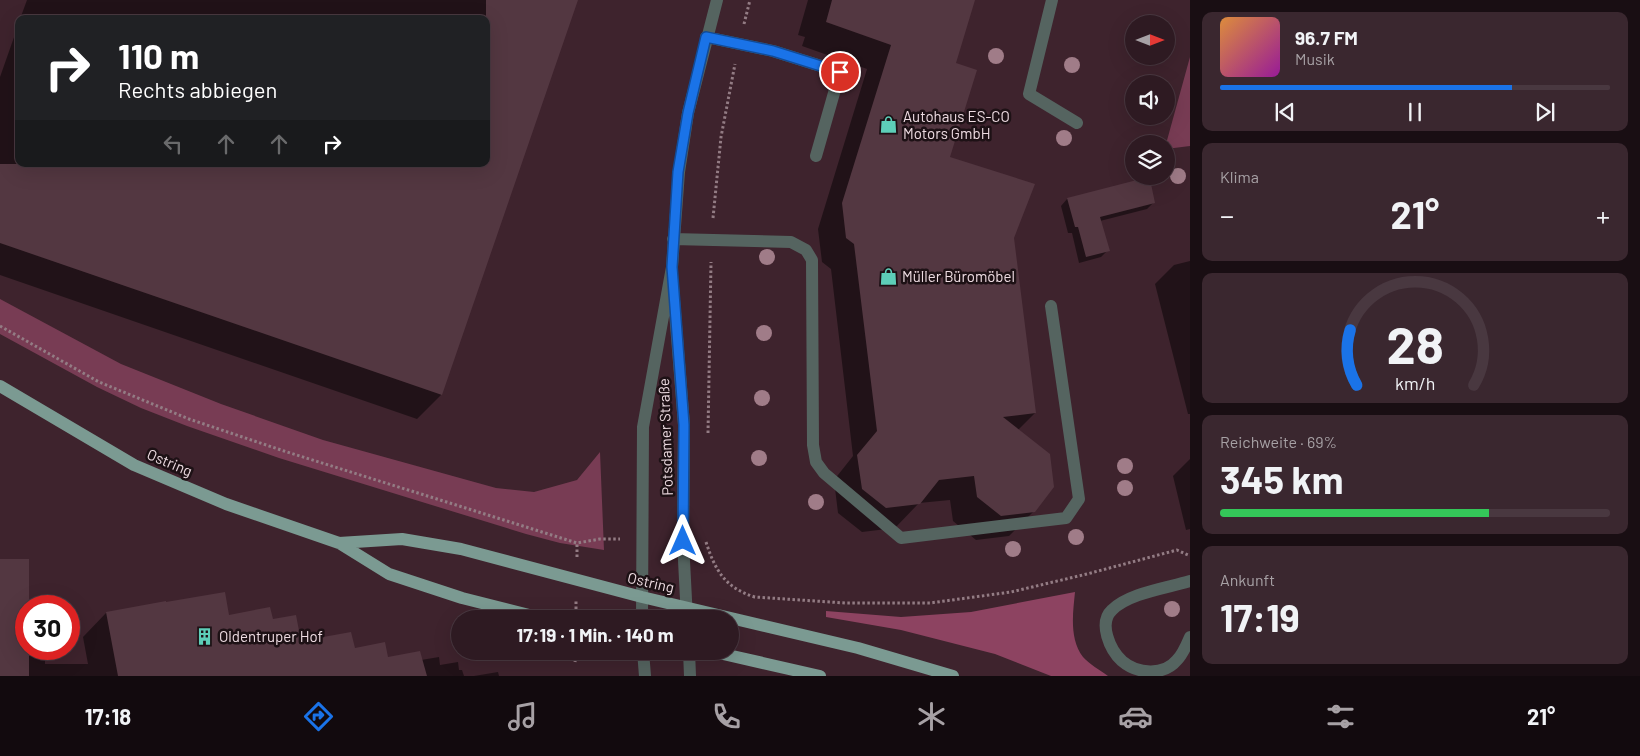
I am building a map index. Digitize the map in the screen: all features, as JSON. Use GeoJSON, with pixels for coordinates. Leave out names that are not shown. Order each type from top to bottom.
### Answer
{"type":"FeatureCollection","features":[{"type":"Feature","properties":{"kind":"main road","name":"Ostring"},"geometry":{"type":"LineString","coordinates":[[0,386],[134,465],[226,504],[339,543],[389,574],[462,598],[509,610]]}},
{"type":"Feature","properties":{"kind":"main road","name":"Ostring"},"geometry":{"type":"LineString","coordinates":[[339,543],[402,539],[461,549],[642,597],[679,610]]}},
{"type":"Feature","properties":{"kind":"main road","name":"Ostring"},"geometry":{"type":"LineString","coordinates":[[739,624],[858,648],[953,676]]}},
{"type":"Feature","properties":{"kind":"main road"},"geometry":{"type":"LineString","coordinates":[[739,658],[820,676]]}},
{"type":"Feature","properties":{"kind":"street","name":"Potsdamer Straße"},"geometry":{"type":"LineString","coordinates":[[687,610],[683,541],[684,425],[672,267],[673,239],[678,172],[686,122],[706,37],[717,0]]}},
{"type":"Feature","properties":{"kind":"street"},"geometry":{"type":"LineString","coordinates":[[1052,0],[1029,94],[1077,122]]}},
{"type":"Feature","properties":{"kind":"street"},"geometry":{"type":"LineString","coordinates":[[706,37],[773,51],[840,72],[816,156]]}},
{"type":"Feature","properties":{"kind":"street"},"geometry":{"type":"LineString","coordinates":[[673,239],[791,242],[806,250],[812,260],[813,445],[816,462],[824,473],[901,538],[1066,518],[1079,499],[1051,306]]}},
{"type":"Feature","properties":{"kind":"street","name":"Potsdamer Straße"},"geometry":{"type":"LineString","coordinates":[[642,610],[643,427],[672,267]]}},
{"type":"Feature","properties":{"kind":"street"},"geometry":{"type":"LineString","coordinates":[[1190,581],[1127,599],[1110,611],[1105,625],[1110,646],[1122,662],[1138,670],[1158,672],[1177,661],[1190,637]]}},
{"type":"Feature","properties":{"kind":"street"},"geometry":{"type":"LineString","coordinates":[[643,660],[644,676]]}},
{"type":"Feature","properties":{"kind":"street"},"geometry":{"type":"LineString","coordinates":[[689,660],[690,676]]}},
{"type":"Feature","properties":{"kind":"path"},"geometry":{"type":"LineString","coordinates":[[708,434],[712,240],[716,178],[721,137],[738,44],[750,0]]}},
{"type":"Feature","properties":{"kind":"path"},"geometry":{"type":"LineString","coordinates":[[0,326],[99,382],[189,419],[284,451],[577,543],[600,539]]}},
{"type":"Feature","properties":{"kind":"path"},"geometry":{"type":"LineString","coordinates":[[706,541],[712,560],[720,575],[730,585],[744,594],[845,603],[930,603],[1012,592],[1177,550],[1190,556]]}},
{"type":"Feature","properties":{"kind":"shaded area"},"geometry":{"type":"Polygon","coordinates":[[[1190,57],[1190,146],[1175,148],[1175,135],[1168,135],[1171,125],[1175,125],[1175,111],[1190,57]]]}},
{"type":"Feature","properties":{"kind":"shaded area"},"geometry":{"type":"Polygon","coordinates":[[[0,299],[121,364],[221,404],[323,440],[496,488],[534,492],[577,480],[600,452],[604,550],[560,543],[526,534],[279,458],[141,408],[97,387],[0,334],[0,299]]]}},
{"type":"Feature","properties":{"kind":"shaded area"},"geometry":{"type":"Polygon","coordinates":[[[1075,592],[1073,625],[1079,650],[1085,660],[1108,676],[1051,676],[995,654],[901,630],[826,617],[826,611],[901,617],[971,612],[1075,592]]]}},
{"type":"Feature","properties":{"kind":"building"},"geometry":{"type":"Polygon","coordinates":[[[486,0],[578,0],[442,395],[0,243],[0,164],[15,164],[15,167],[490,167],[490,15],[486,15],[486,0]]]}},
{"type":"Feature","properties":{"kind":"building"},"geometry":{"type":"Polygon","coordinates":[[[832,0],[975,0],[956,63],[977,70],[950,157],[1035,184],[1014,238],[1036,413],[1003,417],[1050,454],[1054,487],[1035,512],[1001,516],[977,497],[974,476],[939,480],[920,504],[886,508],[862,489],[857,455],[877,431],[854,244],[846,238],[842,203],[891,45],[826,22],[832,0]]]}},
{"type":"Feature","properties":{"kind":"building"},"geometry":{"type":"Polygon","coordinates":[[[1125,183],[1125,185],[1151,185],[1155,203],[1100,217],[1110,251],[1086,257],[1078,227],[1075,227],[1067,198],[1125,183]]]}},
{"type":"Feature","properties":{"kind":"building"},"geometry":{"type":"Polygon","coordinates":[[[0,559],[29,559],[29,595],[15,595],[15,660],[29,660],[29,676],[0,676],[0,559]]]}},
{"type":"Feature","properties":{"kind":"building","name":"Oldentruper Hof"},"geometry":{"type":"Polygon","coordinates":[[[225,592],[229,615],[270,607],[273,619],[296,615],[301,641],[351,632],[355,648],[385,642],[388,657],[420,651],[427,676],[118,676],[106,612],[225,592]]]}},
{"type":"Feature","properties":{"kind":"place","name":"Autohaus ES-CO Motors GmbH"},"geometry":{"type":"Point","coordinates":[889,125]}},
{"type":"Feature","properties":{"kind":"place","name":"Müller Büromöbel"},"geometry":{"type":"Point","coordinates":[888,276]}},
{"type":"Feature","properties":{"kind":"place","name":"Oldentruper Hof"},"geometry":{"type":"Point","coordinates":[205,636]}},
{"type":"Feature","properties":{"kind":"route"},"geometry":{"type":"LineString","coordinates":[[683,541],[684,425],[672,267],[673,239],[678,172],[688,113],[706,37],[773,51],[840,72]]}}]}
